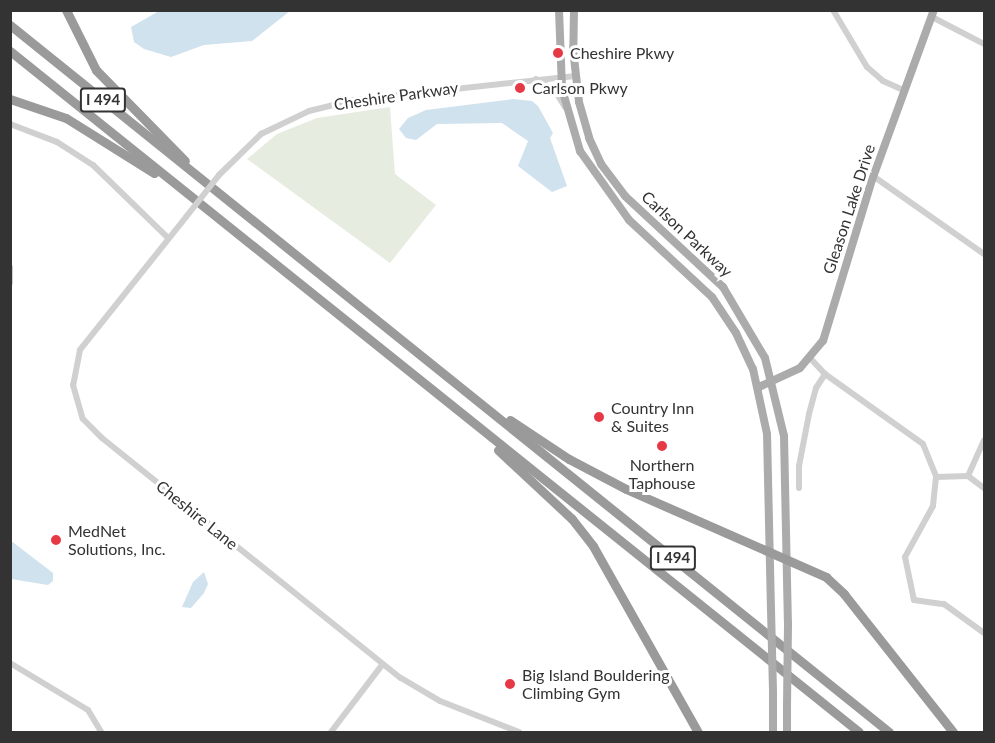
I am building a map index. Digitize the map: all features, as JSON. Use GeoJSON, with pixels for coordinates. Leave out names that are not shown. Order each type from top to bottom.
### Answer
{"type":"FeatureCollection","features":[{"type":"Feature","properties":{"kind":"highway"},"geometry":{"type":"LineString","coordinates":[[66,10],[96,70],[177,150],[196,174]]}},
{"type":"Feature","properties":{"kind":"highway","name":"I 494"},"geometry":{"type":"LineString","coordinates":[[10,25],[889,732]]}},
{"type":"Feature","properties":{"kind":"highway","name":"I 494"},"geometry":{"type":"LineString","coordinates":[[10,51],[859,732]]}},
{"type":"Feature","properties":{"kind":"highway"},"geometry":{"type":"LineString","coordinates":[[10,99],[71,121],[189,196]]}},
{"type":"Feature","properties":{"kind":"highway"},"geometry":{"type":"LineString","coordinates":[[456,383],[581,466],[679,514],[814,569],[840,588],[953,732]]}},
{"type":"Feature","properties":{"kind":"highway"},"geometry":{"type":"LineString","coordinates":[[445,402],[580,529],[604,563],[683,711],[698,732]]}},
{"type":"Feature","properties":{"kind":"main road","name":"Carlson Parkway"},"geometry":{"type":"LineString","coordinates":[[559,10],[560,77],[566,109],[576,141],[604,189],[635,227],[712,297],[739,339],[759,387],[767,434],[773,732]]}},
{"type":"Feature","properties":{"kind":"main road","name":"Carlson Parkway"},"geometry":{"type":"LineString","coordinates":[[574,10],[576,76],[588,138],[609,176],[631,203],[723,287],[751,330],[772,381],[784,436],[788,622],[787,732]]}},
{"type":"Feature","properties":{"kind":"main road","name":"Gleason Lake Drive"},"geometry":{"type":"LineString","coordinates":[[811,359],[826,332],[873,176],[933,14]]}},
{"type":"Feature","properties":{"kind":"main road"},"geometry":{"type":"LineString","coordinates":[[759,387],[811,359]]}},
{"type":"Feature","properties":{"kind":"street"},"geometry":{"type":"LineString","coordinates":[[833,10],[874,75],[904,91]]}},
{"type":"Feature","properties":{"kind":"street"},"geometry":{"type":"LineString","coordinates":[[933,14],[984,44]]}},
{"type":"Feature","properties":{"kind":"street","name":"Cheshire Parkway"},"geometry":{"type":"LineString","coordinates":[[186,217],[219,175],[261,134],[309,111],[354,100],[576,76]]}},
{"type":"Feature","properties":{"kind":"street"},"geometry":{"type":"LineString","coordinates":[[536,79],[555,91],[566,109]]}},
{"type":"Feature","properties":{"kind":"street"},"geometry":{"type":"LineString","coordinates":[[10,124],[57,142],[93,165],[168,238]]}},
{"type":"Feature","properties":{"kind":"street"},"geometry":{"type":"LineString","coordinates":[[873,176],[984,254]]}},
{"type":"Feature","properties":{"kind":"street","name":"Cheshire Lane"},"geometry":{"type":"LineString","coordinates":[[186,217],[80,350],[73,385],[78,408],[102,438],[382,664],[440,701],[519,732]]}},
{"type":"Feature","properties":{"kind":"street"},"geometry":{"type":"LineString","coordinates":[[10,267],[10,283]]}},
{"type":"Feature","properties":{"kind":"street"},"geometry":{"type":"LineString","coordinates":[[811,359],[825,374],[923,444],[936,477],[933,506],[902,558],[914,600],[944,604],[984,633]]}},
{"type":"Feature","properties":{"kind":"street"},"geometry":{"type":"LineString","coordinates":[[800,488],[798,472],[809,414],[816,388],[825,374]]}},
{"type":"Feature","properties":{"kind":"street"},"geometry":{"type":"LineString","coordinates":[[968,476],[984,440]]}},
{"type":"Feature","properties":{"kind":"street"},"geometry":{"type":"LineString","coordinates":[[936,477],[968,476],[984,488]]}},
{"type":"Feature","properties":{"kind":"street"},"geometry":{"type":"LineString","coordinates":[[10,663],[88,710],[101,732]]}},
{"type":"Feature","properties":{"kind":"street"},"geometry":{"type":"LineString","coordinates":[[330,732],[382,664]]}},
{"type":"Feature","properties":{"kind":"shaded area"},"geometry":{"type":"Polygon","coordinates":[[[390,107],[395,174],[436,205],[390,263],[247,159],[277,134],[317,118],[390,107]]]}},
{"type":"Feature","properties":{"kind":"water"},"geometry":{"type":"Polygon","coordinates":[[[159,11],[290,11],[252,41],[204,45],[171,57],[144,49],[134,42],[131,27],[159,11]]]}},
{"type":"Feature","properties":{"kind":"water"},"geometry":{"type":"Polygon","coordinates":[[[513,99],[532,101],[538,106],[553,133],[550,138],[567,186],[552,192],[518,166],[528,141],[502,123],[437,124],[416,140],[406,138],[399,129],[408,118],[426,110],[513,99]]]}},
{"type":"Feature","properties":{"kind":"water"},"geometry":{"type":"Polygon","coordinates":[[[10,540],[53,573],[53,581],[48,585],[11,579],[10,540]]]}},
{"type":"Feature","properties":{"kind":"water"},"geometry":{"type":"Polygon","coordinates":[[[204,572],[208,584],[204,593],[191,608],[182,607],[193,582],[204,572]]]}},
{"type":"Feature","properties":{"kind":"place","name":"Cheshire Pkwy"},"geometry":{"type":"Point","coordinates":[558,53]}},
{"type":"Feature","properties":{"kind":"place","name":"Carlson Pkwy"},"geometry":{"type":"Point","coordinates":[520,88]}},
{"type":"Feature","properties":{"kind":"place","name":"Country Inn & Suites"},"geometry":{"type":"Point","coordinates":[599,417]}},
{"type":"Feature","properties":{"kind":"place","name":"Northern Taphouse"},"geometry":{"type":"Point","coordinates":[662,446]}},
{"type":"Feature","properties":{"kind":"place","name":"MedNet Solutions, Inc."},"geometry":{"type":"Point","coordinates":[56,540]}},
{"type":"Feature","properties":{"kind":"place","name":"Big Island Bouldering Climbing Gym"},"geometry":{"type":"Point","coordinates":[510,684]}}]}
